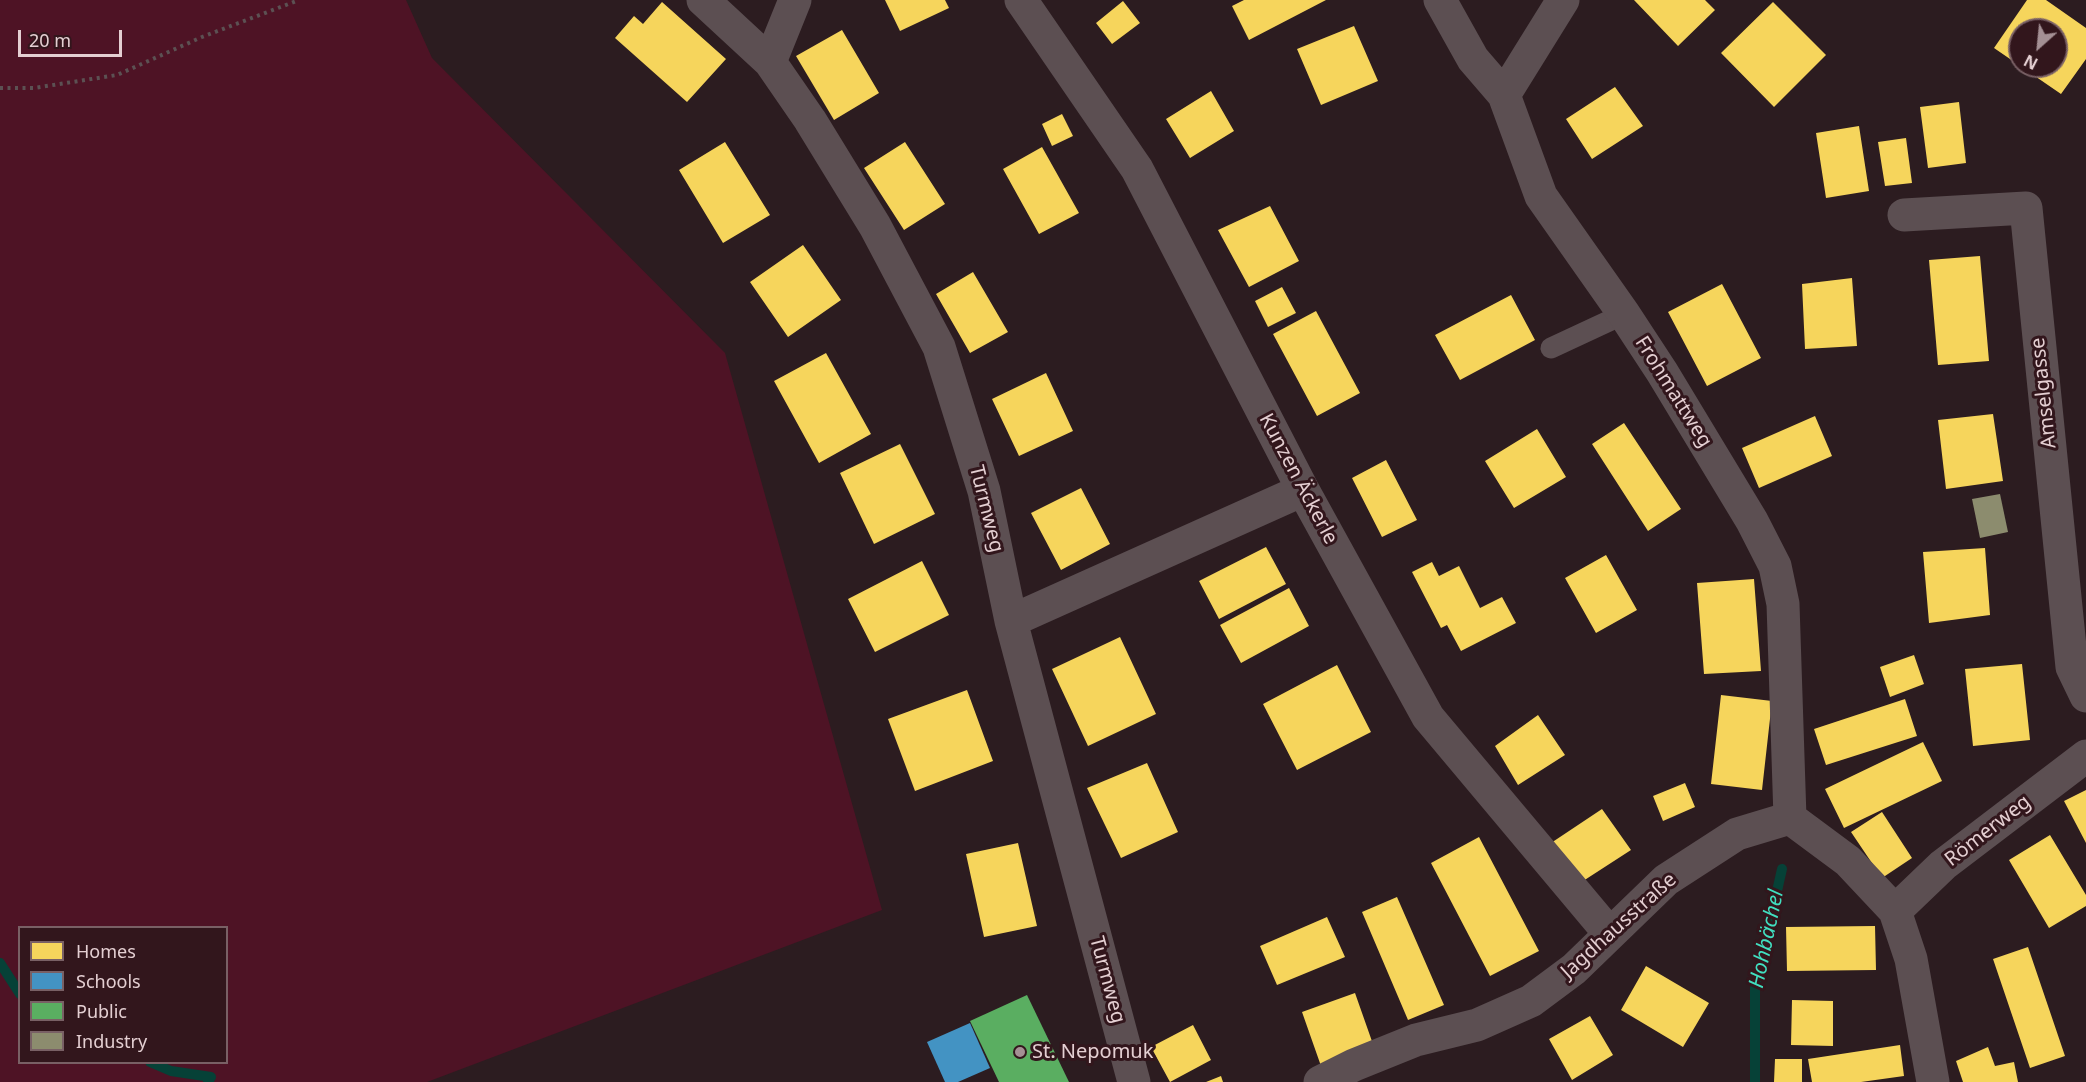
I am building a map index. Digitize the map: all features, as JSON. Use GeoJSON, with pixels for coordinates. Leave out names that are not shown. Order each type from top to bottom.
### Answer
{"type":"FeatureCollection","features":[{"type":"Feature","properties":{"kind":"street","name":"Turmweg"},"geometry":{"type":"LineString","coordinates":[[703,0],[770,62],[810,120],[875,226],[939,347],[984,491],[1011,621],[1134,1082]]}},
{"type":"Feature","properties":{"kind":"street"},"geometry":{"type":"LineString","coordinates":[[770,62],[795,0]]}},
{"type":"Feature","properties":{"kind":"street","name":"Kunzen Äckerle"},"geometry":{"type":"LineString","coordinates":[[1021,0],[1137,169],[1302,490],[1428,717],[1610,934]]}},
{"type":"Feature","properties":{"kind":"street"},"geometry":{"type":"LineString","coordinates":[[1440,0],[1473,59],[1504,95],[1563,0]]}},
{"type":"Feature","properties":{"kind":"street","name":"Frohmattweg"},"geometry":{"type":"LineString","coordinates":[[1504,95],[1541,196],[1662,372],[1752,521],[1775,566],[1783,604],[1790,818]]}},
{"type":"Feature","properties":{"kind":"street","name":"Amselgasse"},"geometry":{"type":"LineString","coordinates":[[1904,214],[2026,208],[2072,667],[2086,696]]}},
{"type":"Feature","properties":{"kind":"street"},"geometry":{"type":"LineString","coordinates":[[1011,621],[1302,490]]}},
{"type":"Feature","properties":{"kind":"street","name":"Römerweg"},"geometry":{"type":"LineString","coordinates":[[1895,911],[1943,865],[2086,756]]}},
{"type":"Feature","properties":{"kind":"street"},"geometry":{"type":"LineString","coordinates":[[1790,818],[1848,861],[1895,911],[1911,960],[1933,1082]]}},
{"type":"Feature","properties":{"kind":"street","name":"Jagdhausstraße"},"geometry":{"type":"LineString","coordinates":[[1320,1082],[1354,1065],[1416,1040],[1477,1025],[1531,1001],[1574,969],[1666,880],[1737,834],[1790,818]]}},
{"type":"Feature","properties":{"kind":"lane"},"geometry":{"type":"LineString","coordinates":[[1551,348],[1624,314]]}},
{"type":"Feature","properties":{"kind":"path"},"geometry":{"type":"LineString","coordinates":[[0,88],[34,88],[117,75],[202,37],[299,0]]}},
{"type":"Feature","properties":{"kind":"shaded area"},"geometry":{"type":"Polygon","coordinates":[[[0,0],[406,0],[432,58],[725,353],[882,910],[427,1082],[0,1082],[0,0]]]}},
{"type":"Feature","properties":{"kind":"building: Homes"},"geometry":{"type":"Polygon","coordinates":[[[885,0],[945,0],[949,8],[900,31],[885,0]]]}},
{"type":"Feature","properties":{"kind":"building: Homes"},"geometry":{"type":"Polygon","coordinates":[[[1244,0],[1326,0],[1249,40],[1232,6],[1244,0]]]}},
{"type":"Feature","properties":{"kind":"building: Homes"},"geometry":{"type":"Polygon","coordinates":[[[1634,0],[1705,0],[1715,10],[1678,46],[1634,0]]]}},
{"type":"Feature","properties":{"kind":"building: Homes"},"geometry":{"type":"Polygon","coordinates":[[[2027,0],[2046,0],[2086,28],[2086,59],[2061,94],[2038,78],[2068,78],[2068,18],[2015,18],[2027,0]]]}},
{"type":"Feature","properties":{"kind":"building: Homes"},"geometry":{"type":"Polygon","coordinates":[[[1123,1],[1140,23],[1112,44],[1096,23],[1123,1]]]}},
{"type":"Feature","properties":{"kind":"building: Homes"},"geometry":{"type":"Polygon","coordinates":[[[662,2],[726,59],[687,102],[615,38],[634,16],[643,24],[662,2]]]}},
{"type":"Feature","properties":{"kind":"building: Homes"},"geometry":{"type":"Polygon","coordinates":[[[1773,2],[1826,55],[1774,107],[1721,53],[1773,2]]]}},
{"type":"Feature","properties":{"kind":"building: Homes"},"geometry":{"type":"Polygon","coordinates":[[[1354,26],[1378,81],[1321,105],[1297,49],[1354,26]]]}},
{"type":"Feature","properties":{"kind":"building: Homes"},"geometry":{"type":"Polygon","coordinates":[[[2008,28],[2008,58],[1994,48],[2008,28]]]}},
{"type":"Feature","properties":{"kind":"building: Homes"},"geometry":{"type":"Polygon","coordinates":[[[842,30],[879,93],[834,120],[796,56],[842,30]]]}},
{"type":"Feature","properties":{"kind":"building: Homes"},"geometry":{"type":"Polygon","coordinates":[[[1615,87],[1643,126],[1592,159],[1566,119],[1615,87]]]}},
{"type":"Feature","properties":{"kind":"building: Homes"},"geometry":{"type":"Polygon","coordinates":[[[1211,91],[1234,131],[1190,158],[1166,119],[1211,91]]]}},
{"type":"Feature","properties":{"kind":"building: Homes"},"geometry":{"type":"Polygon","coordinates":[[[1959,102],[1966,163],[1928,168],[1920,107],[1959,102]]]}},
{"type":"Feature","properties":{"kind":"building: Homes"},"geometry":{"type":"Polygon","coordinates":[[[1062,114],[1073,136],[1052,146],[1042,124],[1062,114]]]}},
{"type":"Feature","properties":{"kind":"building: Homes"},"geometry":{"type":"Polygon","coordinates":[[[1859,126],[1869,191],[1826,198],[1816,133],[1859,126]]]}},
{"type":"Feature","properties":{"kind":"building: Homes"},"geometry":{"type":"Polygon","coordinates":[[[1906,138],[1912,183],[1885,186],[1878,142],[1906,138]]]}},
{"type":"Feature","properties":{"kind":"building: Homes"},"geometry":{"type":"Polygon","coordinates":[[[725,142],[770,215],[723,243],[679,170],[725,142]]]}},
{"type":"Feature","properties":{"kind":"building: Homes"},"geometry":{"type":"Polygon","coordinates":[[[905,142],[945,204],[904,230],[864,168],[905,142]]]}},
{"type":"Feature","properties":{"kind":"building: Homes"},"geometry":{"type":"Polygon","coordinates":[[[1042,147],[1079,213],[1039,234],[1003,169],[1042,147]]]}},
{"type":"Feature","properties":{"kind":"building: Homes"},"geometry":{"type":"Polygon","coordinates":[[[1270,206],[1299,261],[1249,287],[1218,230],[1270,206]]]}},
{"type":"Feature","properties":{"kind":"building: Homes"},"geometry":{"type":"Polygon","coordinates":[[[803,245],[841,300],[788,337],[750,282],[803,245]]]}},
{"type":"Feature","properties":{"kind":"building: Homes"},"geometry":{"type":"Polygon","coordinates":[[[1980,256],[1989,361],[1938,365],[1929,260],[1980,256]]]}},
{"type":"Feature","properties":{"kind":"building: Homes"},"geometry":{"type":"Polygon","coordinates":[[[973,272],[1008,332],[970,353],[936,294],[973,272]]]}},
{"type":"Feature","properties":{"kind":"building: Homes"},"geometry":{"type":"Polygon","coordinates":[[[1852,278],[1857,346],[1805,349],[1802,284],[1852,278]]]}},
{"type":"Feature","properties":{"kind":"building: Homes"},"geometry":{"type":"Polygon","coordinates":[[[1722,284],[1761,358],[1707,386],[1668,312],[1722,284]]]}},
{"type":"Feature","properties":{"kind":"building: Homes"},"geometry":{"type":"Polygon","coordinates":[[[1282,287],[1296,313],[1268,327],[1255,301],[1282,287]]]}},
{"type":"Feature","properties":{"kind":"building: Homes"},"geometry":{"type":"Polygon","coordinates":[[[1511,295],[1535,340],[1460,380],[1435,335],[1511,295]]]}},
{"type":"Feature","properties":{"kind":"building: Homes"},"geometry":{"type":"Polygon","coordinates":[[[1316,311],[1360,393],[1317,416],[1273,334],[1316,311]]]}},
{"type":"Feature","properties":{"kind":"building: Homes"},"geometry":{"type":"Polygon","coordinates":[[[826,353],[871,434],[819,463],[774,381],[826,353]]]}},
{"type":"Feature","properties":{"kind":"building: Homes"},"geometry":{"type":"Polygon","coordinates":[[[1046,373],[1073,431],[1019,456],[992,399],[1046,373]]]}},
{"type":"Feature","properties":{"kind":"building: Homes"},"geometry":{"type":"Polygon","coordinates":[[[1993,414],[2003,481],[1946,489],[1938,420],[1993,414]]]}},
{"type":"Feature","properties":{"kind":"building: Homes"},"geometry":{"type":"Polygon","coordinates":[[[1815,416],[1832,456],[1759,488],[1742,448],[1815,416]]]}},
{"type":"Feature","properties":{"kind":"building: Homes"},"geometry":{"type":"Polygon","coordinates":[[[1624,423],[1681,509],[1648,531],[1592,444],[1624,423]]]}},
{"type":"Feature","properties":{"kind":"building: Homes"},"geometry":{"type":"Polygon","coordinates":[[[1537,429],[1566,477],[1514,508],[1485,461],[1537,429]]]}},
{"type":"Feature","properties":{"kind":"building: Homes"},"geometry":{"type":"Polygon","coordinates":[[[900,444],[935,514],[874,544],[840,473],[900,444]]]}},
{"type":"Feature","properties":{"kind":"building: Homes"},"geometry":{"type":"Polygon","coordinates":[[[1386,460],[1417,520],[1382,537],[1352,478],[1386,460]]]}},
{"type":"Feature","properties":{"kind":"building: Homes"},"geometry":{"type":"Polygon","coordinates":[[[1081,488],[1110,544],[1061,570],[1031,513],[1081,488]]]}},
{"type":"Feature","properties":{"kind":"building: Homes"},"geometry":{"type":"Polygon","coordinates":[[[1266,547],[1286,584],[1219,619],[1199,581],[1266,547]]]}},
{"type":"Feature","properties":{"kind":"building: Homes"},"geometry":{"type":"Polygon","coordinates":[[[1985,548],[1990,615],[1929,623],[1923,552],[1985,548]]]}},
{"type":"Feature","properties":{"kind":"building: Homes"},"geometry":{"type":"Polygon","coordinates":[[[1606,555],[1637,610],[1596,633],[1565,578],[1606,555]]]}},
{"type":"Feature","properties":{"kind":"building: Homes"},"geometry":{"type":"Polygon","coordinates":[[[922,561],[949,615],[875,652],[848,599],[922,561]]]}},
{"type":"Feature","properties":{"kind":"building: Homes"},"geometry":{"type":"Polygon","coordinates":[[[1432,562],[1439,576],[1459,566],[1480,608],[1502,597],[1516,623],[1461,651],[1447,625],[1441,628],[1412,572],[1432,562]]]}},
{"type":"Feature","properties":{"kind":"building: Homes"},"geometry":{"type":"Polygon","coordinates":[[[1754,579],[1761,671],[1704,674],[1697,583],[1754,579]]]}},
{"type":"Feature","properties":{"kind":"building: Homes"},"geometry":{"type":"Polygon","coordinates":[[[1289,588],[1309,626],[1241,663],[1220,625],[1289,588]]]}},
{"type":"Feature","properties":{"kind":"building: Homes"},"geometry":{"type":"Polygon","coordinates":[[[1120,637],[1156,714],[1088,746],[1052,669],[1120,637]]]}},
{"type":"Feature","properties":{"kind":"building: Homes"},"geometry":{"type":"Polygon","coordinates":[[[1914,655],[1924,684],[1890,697],[1880,667],[1914,655]]]}},
{"type":"Feature","properties":{"kind":"building: Homes"},"geometry":{"type":"Polygon","coordinates":[[[2022,664],[2030,740],[1973,746],[1965,669],[2022,664]]]}},
{"type":"Feature","properties":{"kind":"building: Homes"},"geometry":{"type":"Polygon","coordinates":[[[1337,665],[1371,732],[1297,770],[1263,704],[1337,665]]]}},
{"type":"Feature","properties":{"kind":"building: Homes"},"geometry":{"type":"Polygon","coordinates":[[[967,690],[993,761],[915,791],[888,719],[967,690]]]}},
{"type":"Feature","properties":{"kind":"building: Homes"},"geometry":{"type":"Polygon","coordinates":[[[1721,695],[1772,701],[1762,790],[1711,784],[1721,695]]]}},
{"type":"Feature","properties":{"kind":"building: Homes"},"geometry":{"type":"Polygon","coordinates":[[[1905,699],[1917,736],[1826,765],[1814,729],[1905,699]]]}},
{"type":"Feature","properties":{"kind":"building: Homes"},"geometry":{"type":"Polygon","coordinates":[[[1538,715],[1565,755],[1518,785],[1495,746],[1538,715]]]}},
{"type":"Feature","properties":{"kind":"building: Homes"},"geometry":{"type":"Polygon","coordinates":[[[1923,742],[1942,781],[1844,828],[1825,789],[1923,742]]]}},
{"type":"Feature","properties":{"kind":"building: Homes"},"geometry":{"type":"Polygon","coordinates":[[[1147,763],[1178,832],[1121,858],[1087,788],[1147,763]]]}},
{"type":"Feature","properties":{"kind":"building: Homes"},"geometry":{"type":"Polygon","coordinates":[[[1685,783],[1695,807],[1663,821],[1653,796],[1685,783]]]}},
{"type":"Feature","properties":{"kind":"building: Homes"},"geometry":{"type":"Polygon","coordinates":[[[2086,790],[2086,843],[2064,801],[2086,790]]]}},
{"type":"Feature","properties":{"kind":"building: Homes"},"geometry":{"type":"Polygon","coordinates":[[[1602,809],[1631,850],[1580,883],[1551,843],[1602,809]]]}},
{"type":"Feature","properties":{"kind":"building: Homes"},"geometry":{"type":"Polygon","coordinates":[[[1882,812],[1912,858],[1882,878],[1851,832],[1882,812]]]}},
{"type":"Feature","properties":{"kind":"building: Homes"},"geometry":{"type":"Polygon","coordinates":[[[2050,835],[2086,895],[2086,906],[2049,928],[2009,860],[2050,835]]]}},
{"type":"Feature","properties":{"kind":"building: Homes"},"geometry":{"type":"Polygon","coordinates":[[[1479,837],[1539,951],[1490,976],[1431,863],[1479,837]]]}},
{"type":"Feature","properties":{"kind":"building: Homes"},"geometry":{"type":"Polygon","coordinates":[[[1018,843],[1037,926],[984,937],[966,854],[1018,843]]]}},
{"type":"Feature","properties":{"kind":"building: Homes"},"geometry":{"type":"Polygon","coordinates":[[[1397,897],[1444,1005],[1408,1020],[1362,912],[1397,897]]]}},
{"type":"Feature","properties":{"kind":"building: Homes"},"geometry":{"type":"Polygon","coordinates":[[[1327,917],[1345,957],[1277,985],[1260,946],[1327,917]]]}},
{"type":"Feature","properties":{"kind":"building: Homes"},"geometry":{"type":"Polygon","coordinates":[[[1875,926],[1876,970],[1787,971],[1786,927],[1875,926]]]}},
{"type":"Feature","properties":{"kind":"building: Homes"},"geometry":{"type":"Polygon","coordinates":[[[2028,947],[2065,1056],[2030,1068],[1993,959],[2028,947]]]}},
{"type":"Feature","properties":{"kind":"building: Homes"},"geometry":{"type":"Polygon","coordinates":[[[1646,966],[1709,1003],[1683,1047],[1621,1010],[1646,966]]]}},
{"type":"Feature","properties":{"kind":"building: Homes"},"geometry":{"type":"Polygon","coordinates":[[[1355,993],[1374,1047],[1321,1066],[1302,1012],[1355,993]]]}},
{"type":"Feature","properties":{"kind":"building: Homes"},"geometry":{"type":"Polygon","coordinates":[[[1792,1000],[1833,1001],[1833,1046],[1791,1045],[1792,1000]]]}},
{"type":"Feature","properties":{"kind":"building: Homes"},"geometry":{"type":"Polygon","coordinates":[[[1590,1016],[1613,1055],[1572,1080],[1549,1039],[1590,1016]]]}},
{"type":"Feature","properties":{"kind":"building: Homes"},"geometry":{"type":"Polygon","coordinates":[[[1193,1025],[1211,1060],[1170,1082],[1151,1047],[1193,1025]]]}},
{"type":"Feature","properties":{"kind":"building: Homes"},"geometry":{"type":"Polygon","coordinates":[[[1900,1045],[1904,1076],[1861,1082],[1812,1082],[1808,1059],[1900,1045]]]}},
{"type":"Feature","properties":{"kind":"building: Homes"},"geometry":{"type":"Polygon","coordinates":[[[1988,1047],[1995,1066],[2014,1062],[2018,1082],[1963,1082],[1956,1061],[1988,1047]]]}},
{"type":"Feature","properties":{"kind":"building: Homes"},"geometry":{"type":"Polygon","coordinates":[[[1775,1059],[1802,1059],[1802,1082],[1774,1082],[1775,1059]]]}},
{"type":"Feature","properties":{"kind":"building: Homes"},"geometry":{"type":"Polygon","coordinates":[[[1221,1076],[1223,1082],[1206,1082],[1221,1076]]]}},
{"type":"Feature","properties":{"kind":"building: Schools"},"geometry":{"type":"Polygon","coordinates":[[[970,1023],[990,1068],[958,1082],[945,1082],[927,1042],[970,1023]]]}},
{"type":"Feature","properties":{"kind":"building: Public","name":"St. Nepomuk"},"geometry":{"type":"Polygon","coordinates":[[[1027,995],[1069,1082],[999,1082],[970,1021],[1027,995]]]}},
{"type":"Feature","properties":{"kind":"building: Industry"},"geometry":{"type":"Polygon","coordinates":[[[2000,494],[2008,532],[1980,538],[1972,499],[2000,494]]]}},
{"type":"Feature","properties":{"kind":"waterway","name":"Hohbächel"},"geometry":{"type":"LineString","coordinates":[[1755,1082],[1755,988],[1782,869]]}},
{"type":"Feature","properties":{"kind":"waterway"},"geometry":{"type":"LineString","coordinates":[[0,963],[18,991]]}},
{"type":"Feature","properties":{"kind":"waterway"},"geometry":{"type":"LineString","coordinates":[[155,1064],[171,1071],[211,1077],[208,1082]]}},
{"type":"Feature","properties":{"kind":"place","name":"St. Nepomuk"},"geometry":{"type":"Point","coordinates":[1020,1052]}}]}
